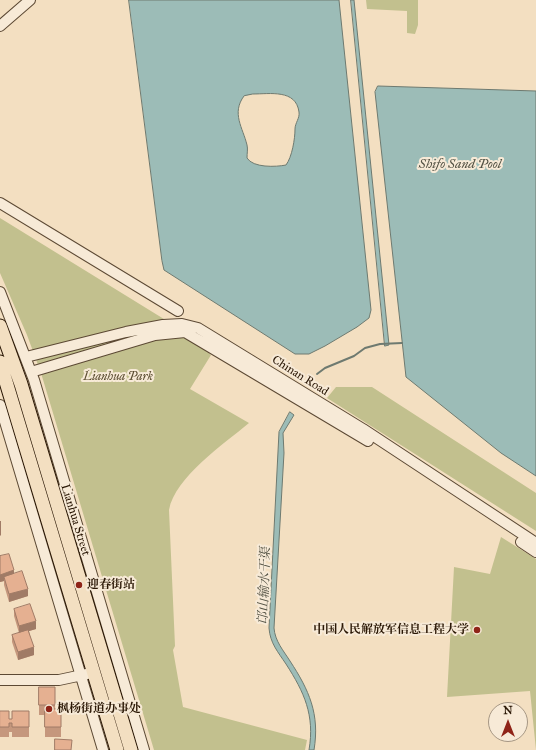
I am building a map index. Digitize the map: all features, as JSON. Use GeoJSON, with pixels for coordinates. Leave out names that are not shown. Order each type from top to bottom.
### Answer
{"type":"FeatureCollection","features":[{"type":"Feature","properties":{"kind":"main road","name":"Lianhua Street"},"geometry":{"type":"LineString","coordinates":[[0,326],[21,384],[100,671],[117,750]]}},
{"type":"Feature","properties":{"kind":"main road","name":"Lianhua Street"},"geometry":{"type":"LineString","coordinates":[[0,362],[100,671],[131,750]]}},
{"type":"Feature","properties":{"kind":"street"},"geometry":{"type":"LineString","coordinates":[[0,26],[30,0]]}},
{"type":"Feature","properties":{"kind":"street"},"geometry":{"type":"LineString","coordinates":[[0,203],[178,311]]}},
{"type":"Feature","properties":{"kind":"street","name":"Lianhua Street"},"geometry":{"type":"LineString","coordinates":[[0,292],[31,372],[144,750]]}},
{"type":"Feature","properties":{"kind":"street","name":"Chinan Road"},"geometry":{"type":"LineString","coordinates":[[26,357],[126,332],[163,325],[182,324],[198,328],[363,429],[536,543]]}},
{"type":"Feature","properties":{"kind":"street","name":"Chinan Road"},"geometry":{"type":"LineString","coordinates":[[31,372],[156,335],[185,332],[359,435],[536,552]]}},
{"type":"Feature","properties":{"kind":"street"},"geometry":{"type":"LineString","coordinates":[[0,405],[103,750]]}},
{"type":"Feature","properties":{"kind":"street"},"geometry":{"type":"LineString","coordinates":[[0,680],[59,680],[119,666]]}},
{"type":"Feature","properties":{"kind":"green space"},"geometry":{"type":"Polygon","coordinates":[[[366,0],[418,0],[418,25],[415,34],[407,33],[407,11],[367,9],[366,0]]]}},
{"type":"Feature","properties":{"kind":"green space","name":"Lianhua Park"},"geometry":{"type":"Polygon","coordinates":[[[0,218],[185,332],[211,355],[190,389],[249,423],[214,451],[190,474],[173,498],[169,510],[175,646],[173,650],[183,707],[307,740],[305,750],[154,750],[41,373],[27,335],[0,273],[0,218]]]}},
{"type":"Feature","properties":{"kind":"green space"},"geometry":{"type":"Polygon","coordinates":[[[336,387],[372,387],[536,493],[536,531],[327,398],[336,387]]]}},
{"type":"Feature","properties":{"kind":"green space"},"geometry":{"type":"Polygon","coordinates":[[[501,537],[536,559],[536,750],[530,691],[447,697],[454,567],[490,574],[501,537]]]}},
{"type":"Feature","properties":{"kind":"water"},"geometry":{"type":"Polygon","coordinates":[[[129,0],[339,0],[371,310],[369,318],[357,327],[309,354],[295,354],[164,270],[129,0]],[[253,94],[244,96],[238,108],[239,120],[247,147],[247,158],[254,164],[259,165],[286,165],[294,143],[295,127],[299,116],[297,105],[293,99],[281,94],[253,94]]]}},
{"type":"Feature","properties":{"kind":"water"},"geometry":{"type":"Polygon","coordinates":[[[351,0],[354,0],[389,345],[385,346],[351,0]]]}},
{"type":"Feature","properties":{"kind":"water","name":"Shifo Sand Pool"},"geometry":{"type":"Polygon","coordinates":[[[378,86],[536,91],[536,476],[501,453],[406,377],[375,92],[378,86]]]}},
{"type":"Feature","properties":{"kind":"water"},"geometry":{"type":"Polygon","coordinates":[[[290,412],[294,415],[283,433],[284,453],[274,628],[282,649],[308,692],[314,714],[314,750],[309,750],[309,715],[303,694],[277,651],[269,628],[279,432],[290,412]]]}},
{"type":"Feature","properties":{"kind":"building"},"geometry":{"type":"Polygon","coordinates":[[[9,554],[14,570],[0,575],[0,556],[9,554]]]}},
{"type":"Feature","properties":{"kind":"building"},"geometry":{"type":"Polygon","coordinates":[[[22,571],[28,589],[9,594],[4,577],[22,571]]]}},
{"type":"Feature","properties":{"kind":"building"},"geometry":{"type":"Polygon","coordinates":[[[30,604],[36,621],[19,626],[14,609],[30,604]]]}},
{"type":"Feature","properties":{"kind":"building"},"geometry":{"type":"Polygon","coordinates":[[[28,630],[34,647],[18,652],[12,635],[28,630]]]}},
{"type":"Feature","properties":{"kind":"building"},"geometry":{"type":"Polygon","coordinates":[[[39,687],[55,687],[55,705],[39,705],[39,687]]]}},
{"type":"Feature","properties":{"kind":"building"},"geometry":{"type":"Polygon","coordinates":[[[45,709],[61,709],[61,727],[45,727],[45,709]]]}},
{"type":"Feature","properties":{"kind":"building"},"geometry":{"type":"Polygon","coordinates":[[[0,711],[9,711],[9,719],[12,719],[12,711],[29,711],[29,727],[12,727],[12,723],[9,723],[9,727],[0,727],[0,711]]]}},
{"type":"Feature","properties":{"kind":"building"},"geometry":{"type":"Polygon","coordinates":[[[55,739],[72,740],[71,750],[55,750],[55,739]]]}},
{"type":"Feature","properties":{"kind":"waterway"},"geometry":{"type":"LineString","coordinates":[[317,374],[325,368],[354,356],[365,348],[380,344],[402,343]]}},
{"type":"Feature","properties":{"kind":"place","name":"迎春街站"},"geometry":{"type":"Point","coordinates":[79,585]}},
{"type":"Feature","properties":{"kind":"place","name":"中国人民解放军信息工程大学"},"geometry":{"type":"Point","coordinates":[477,630]}},
{"type":"Feature","properties":{"kind":"place","name":"枫杨街道办事处"},"geometry":{"type":"Point","coordinates":[49,709]}},
{"type":"Feature","properties":{"kind":"water label","name":"邙山输水干渠"},"geometry":{"type":"Point","coordinates":[265,586]}}]}
